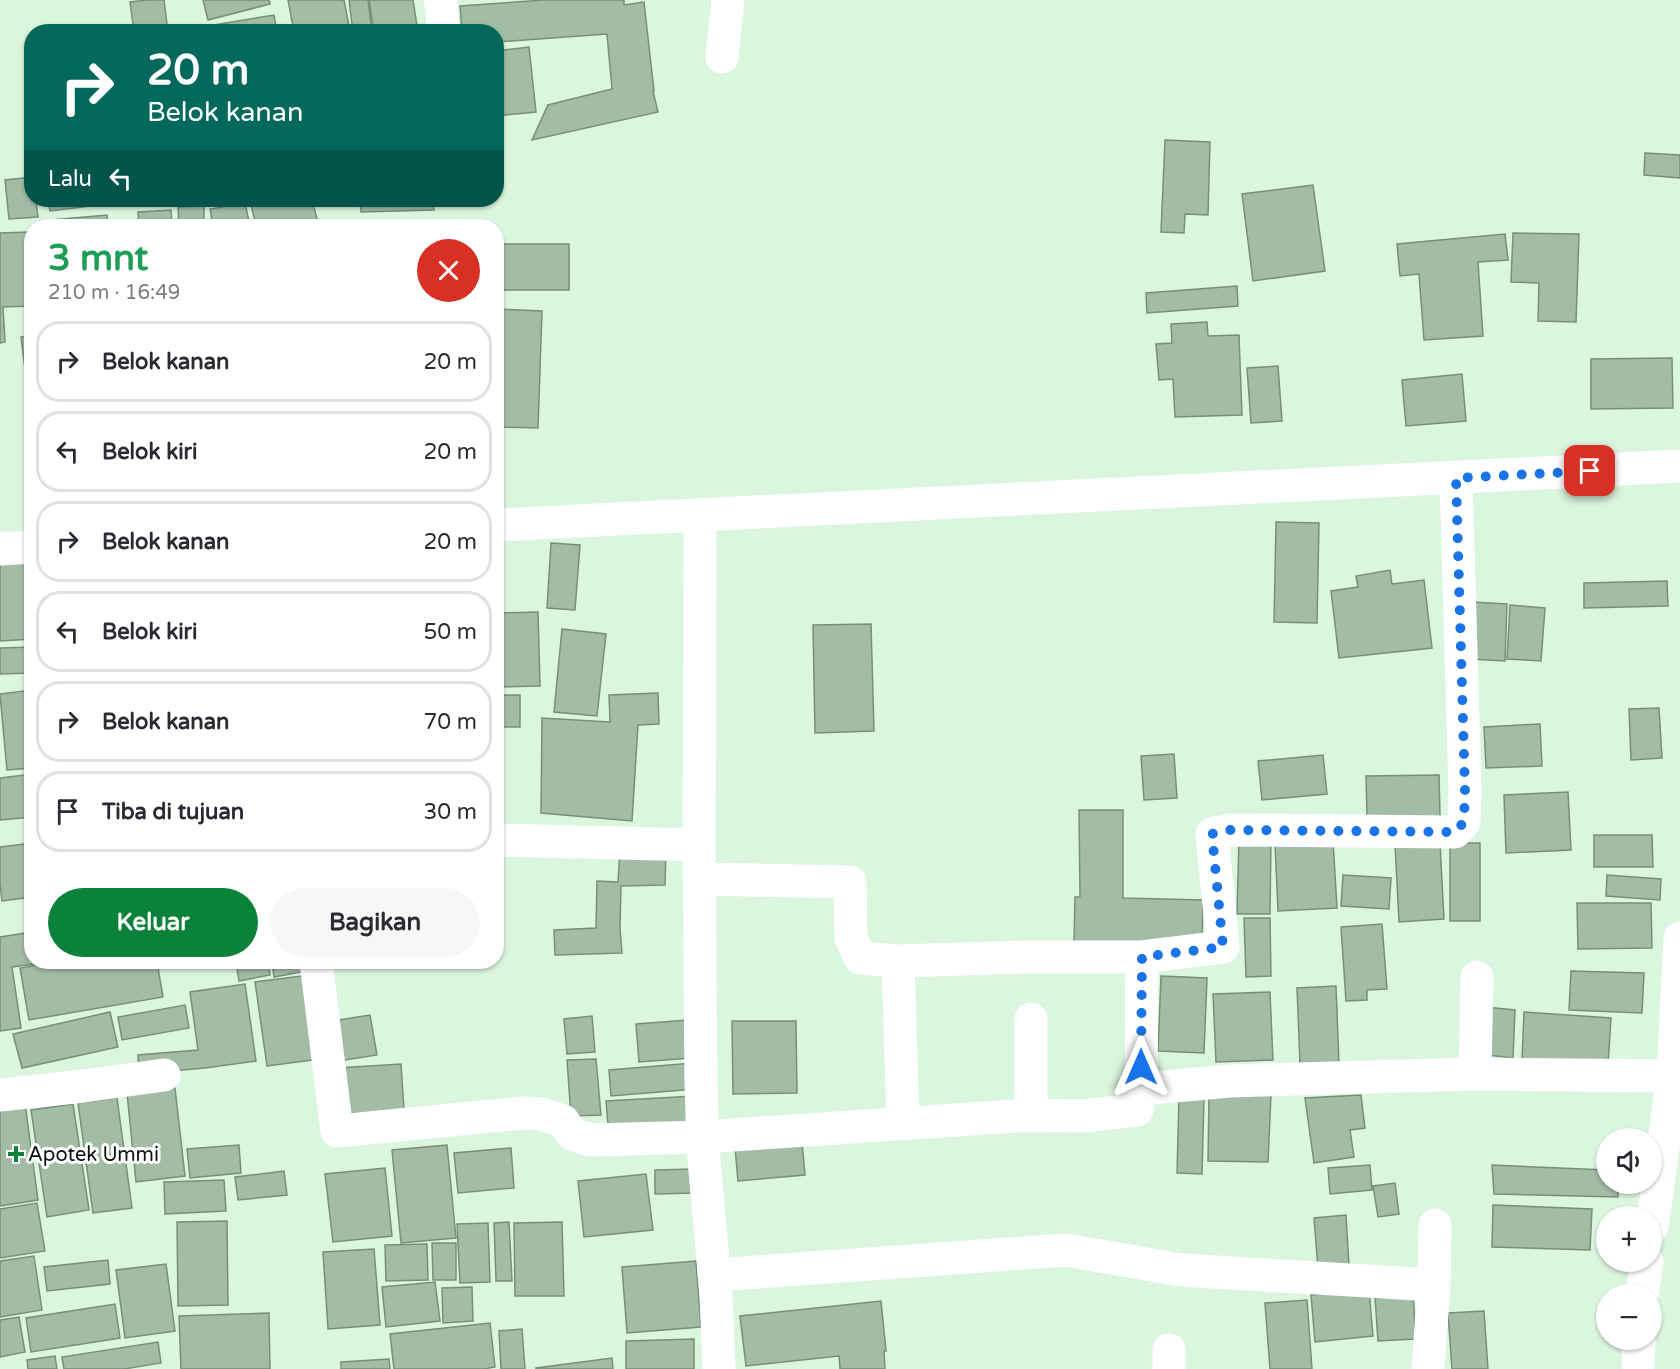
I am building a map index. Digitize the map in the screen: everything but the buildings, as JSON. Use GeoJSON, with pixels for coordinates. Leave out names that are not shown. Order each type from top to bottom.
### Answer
{"type":"FeatureCollection","features":[{"type":"Feature","properties":{"kind":"street"},"geometry":{"type":"LineString","coordinates":[[440,0],[443,24]]}},
{"type":"Feature","properties":{"kind":"street"},"geometry":{"type":"LineString","coordinates":[[722,57],[728,0]]}},
{"type":"Feature","properties":{"kind":"street"},"geometry":{"type":"LineString","coordinates":[[504,525],[1680,466]]}},
{"type":"Feature","properties":{"kind":"street"},"geometry":{"type":"LineString","coordinates":[[699,879],[850,882],[851,938],[860,958],[898,961],[1024,957],[1142,957],[1223,947],[1212,834],[1230,830],[1455,832],[1464,822],[1465,791],[1456,478]]}},
{"type":"Feature","properties":{"kind":"street"},"geometry":{"type":"LineString","coordinates":[[700,515],[699,879],[703,1137],[719,1369]]}},
{"type":"Feature","properties":{"kind":"street"},"geometry":{"type":"LineString","coordinates":[[0,549],[24,548]]}},
{"type":"Feature","properties":{"kind":"street"},"geometry":{"type":"LineString","coordinates":[[504,840],[699,845]]}},
{"type":"Feature","properties":{"kind":"street"},"geometry":{"type":"LineString","coordinates":[[1661,1206],[1668,1190],[1673,1076],[1678,1032],[1680,938]]}},
{"type":"Feature","properties":{"kind":"street"},"geometry":{"type":"LineString","coordinates":[[317,969],[337,1131],[523,1113],[541,1114],[563,1121],[572,1134],[590,1140],[703,1137],[1031,1115],[1083,1116],[1137,1110],[1141,1089],[1142,957]]}},
{"type":"Feature","properties":{"kind":"street"},"geometry":{"type":"LineString","coordinates":[[898,961],[903,1123]]}},
{"type":"Feature","properties":{"kind":"street"},"geometry":{"type":"LineString","coordinates":[[1475,1074],[1477,977]]}},
{"type":"Feature","properties":{"kind":"street"},"geometry":{"type":"LineString","coordinates":[[1031,1019],[1031,1115]]}},
{"type":"Feature","properties":{"kind":"street"},"geometry":{"type":"LineString","coordinates":[[0,1095],[164,1074]]}},
{"type":"Feature","properties":{"kind":"street"},"geometry":{"type":"LineString","coordinates":[[1141,1089],[1230,1081],[1475,1074],[1673,1076]]}},
{"type":"Feature","properties":{"kind":"street"},"geometry":{"type":"LineString","coordinates":[[1428,1369],[1434,1285],[1435,1225]]}},
{"type":"Feature","properties":{"kind":"street"},"geometry":{"type":"LineString","coordinates":[[714,1275],[1066,1250],[1181,1270],[1434,1285]]}},
{"type":"Feature","properties":{"kind":"street"},"geometry":{"type":"LineString","coordinates":[[1638,1369],[1639,1350]]}},
{"type":"Feature","properties":{"kind":"place","name":"Apotek Ummi"},"geometry":{"type":"Point","coordinates":[16,1154]}},
{"type":"Feature","properties":{"kind":"route"},"geometry":{"type":"LineString","coordinates":[[1141,1067],[1142,957],[1223,947],[1212,834],[1230,830],[1455,832],[1464,822],[1456,478],[1590,471]]}}]}
